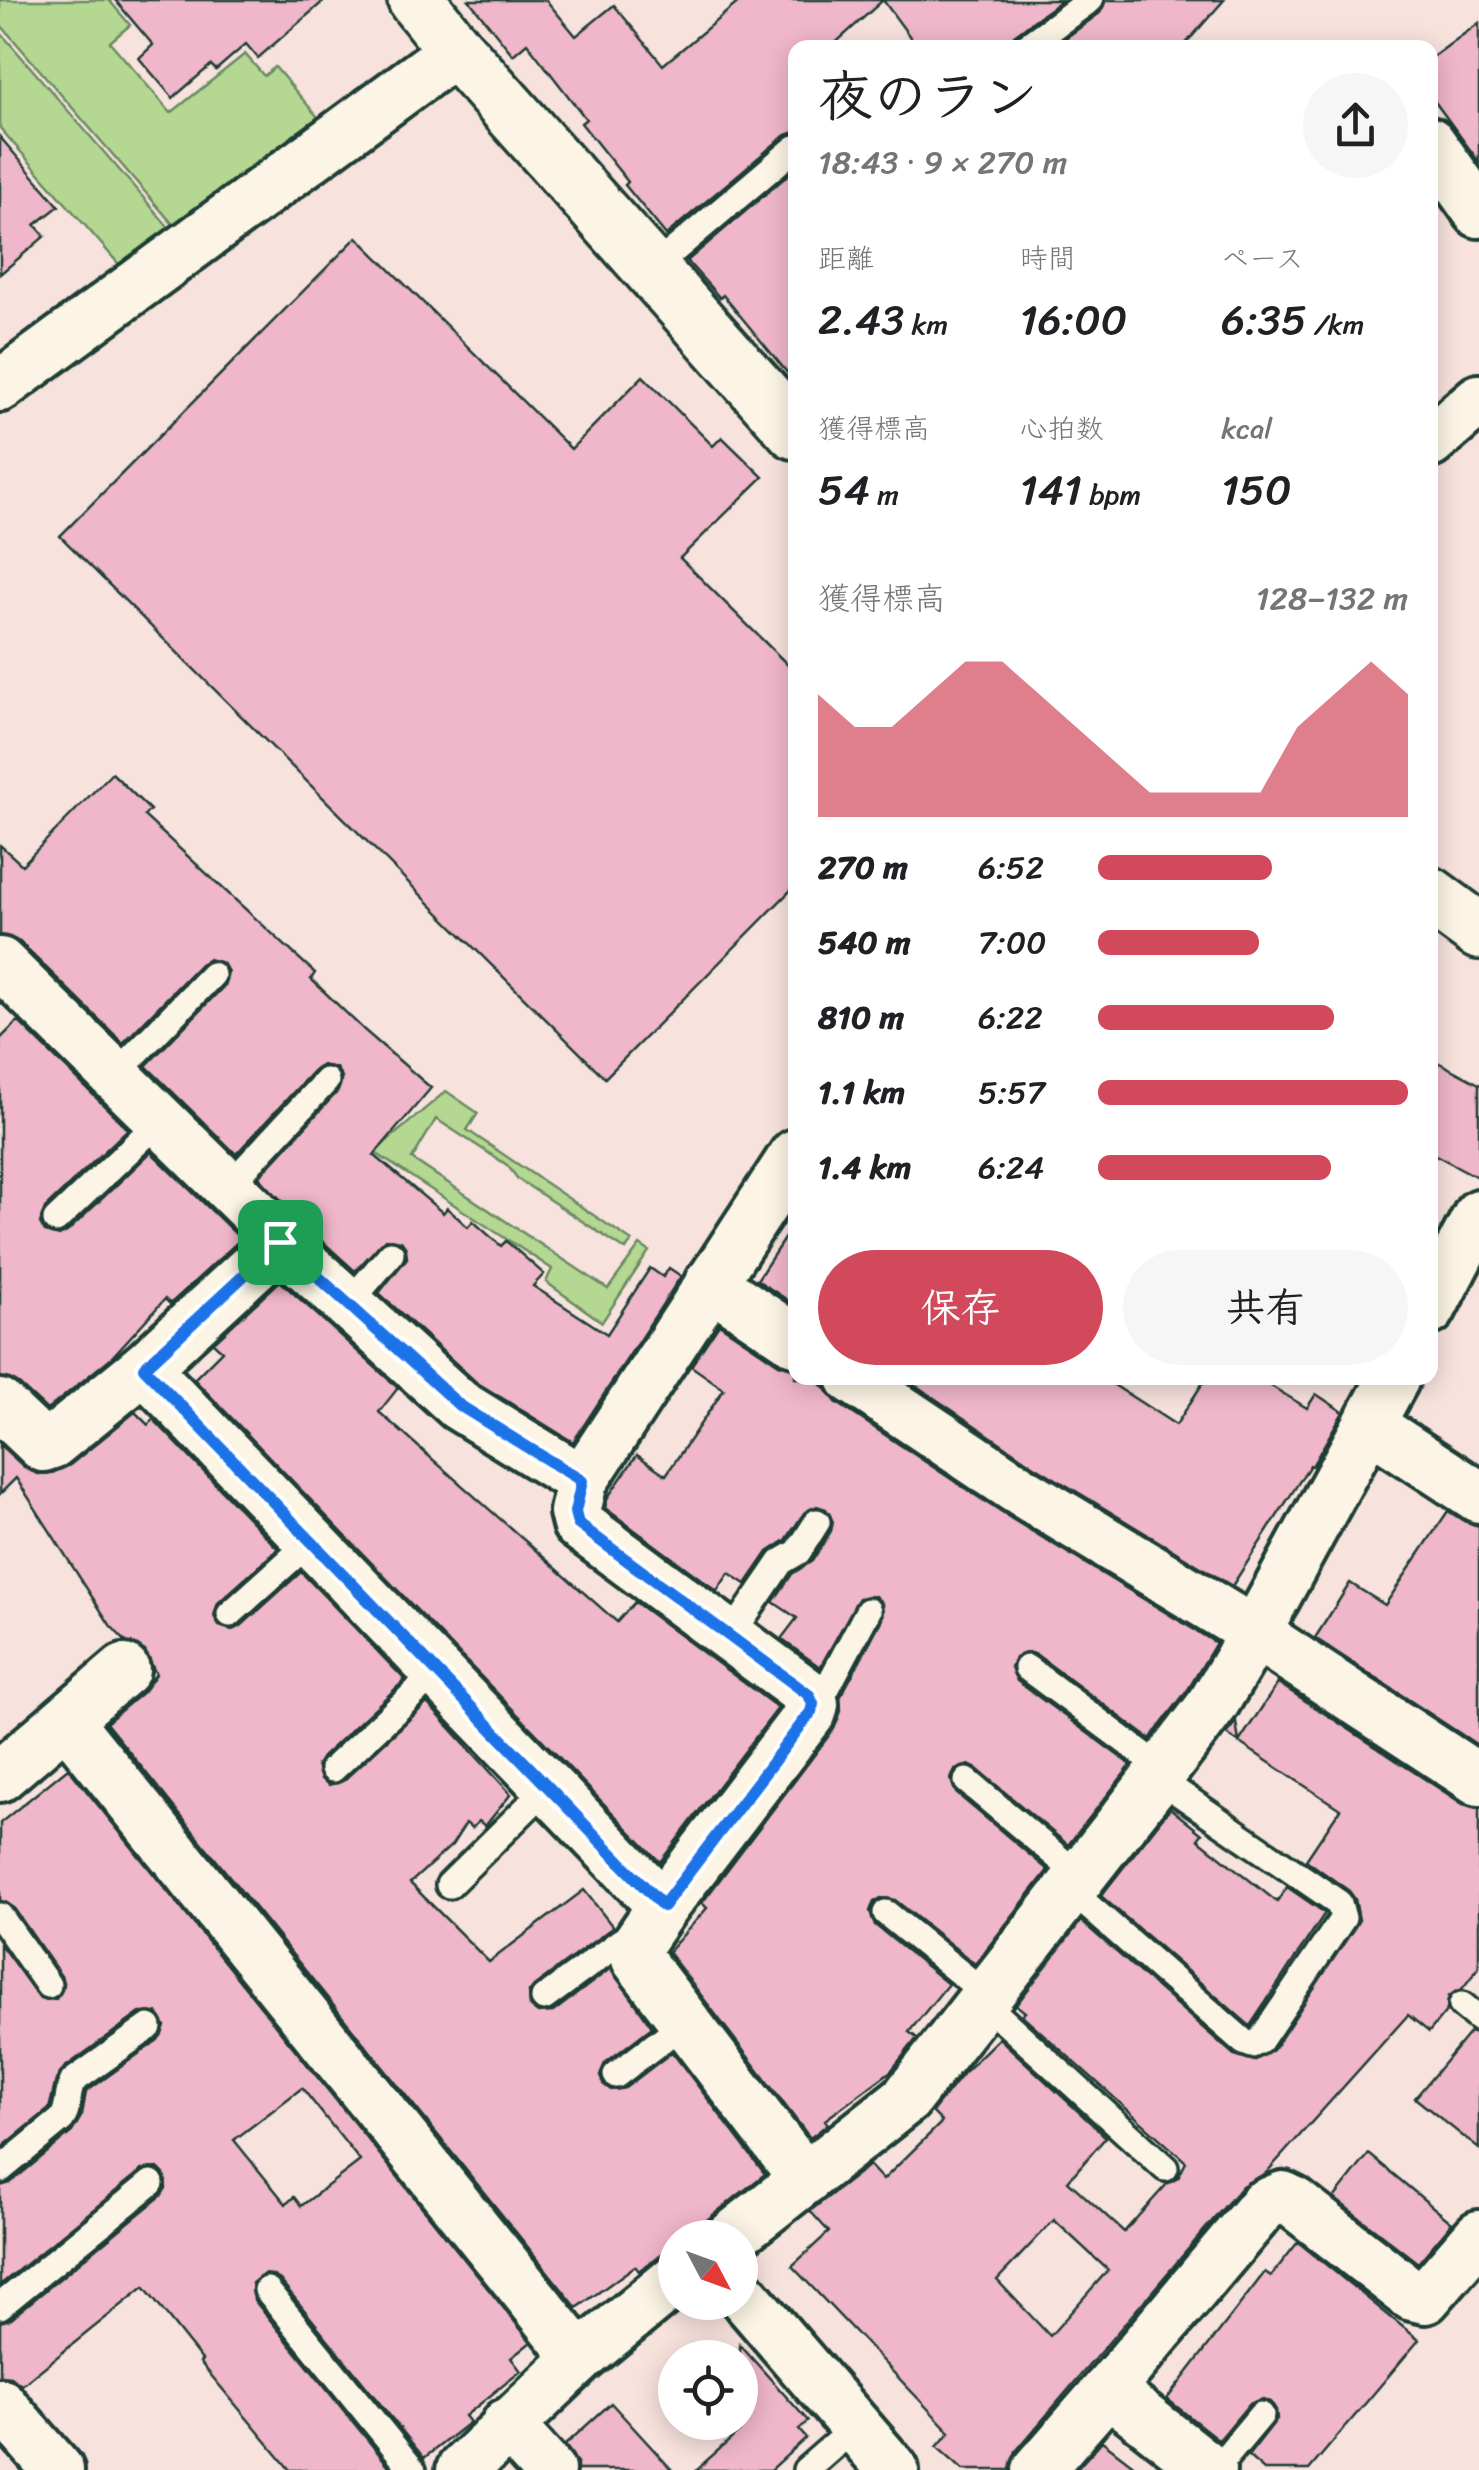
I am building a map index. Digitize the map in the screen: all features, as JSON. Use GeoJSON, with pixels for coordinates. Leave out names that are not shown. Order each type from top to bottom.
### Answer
{"type":"FeatureCollection","features":[{"type":"Feature","properties":{"kind":"street"},"geometry":{"type":"LineString","coordinates":[[416,0],[788,423]]}},
{"type":"Feature","properties":{"kind":"street"},"geometry":{"type":"LineString","coordinates":[[7,368],[456,50]]}},
{"type":"Feature","properties":{"kind":"street"},"geometry":{"type":"LineString","coordinates":[[1438,154],[1479,212]]}},
{"type":"Feature","properties":{"kind":"street"},"geometry":{"type":"LineString","coordinates":[[1438,435],[1479,400]]}},
{"type":"Feature","properties":{"kind":"street"},"geometry":{"type":"LineString","coordinates":[[1438,901],[1479,930]]}},
{"type":"Feature","properties":{"kind":"street"},"geometry":{"type":"LineString","coordinates":[[5,979],[115,1076],[280,1242],[459,1405],[582,1481]]}},
{"type":"Feature","properties":{"kind":"street"},"geometry":{"type":"LineString","coordinates":[[788,1172],[710,1283],[582,1481],[575,1512],[578,1524],[732,1635],[809,1695],[813,1704],[811,1712],[650,1925],[636,1959],[805,2179]]}},
{"type":"Feature","properties":{"kind":"street"},"geometry":{"type":"LineString","coordinates":[[1438,1294],[1479,1215]]}},
{"type":"Feature","properties":{"kind":"street"},"geometry":{"type":"LineString","coordinates":[[0,1405],[43,1446],[52,1443],[144,1368],[280,1242]]}},
{"type":"Feature","properties":{"kind":"street"},"geometry":{"type":"LineString","coordinates":[[710,1283],[788,1335]]}},
{"type":"Feature","properties":{"kind":"street"},"geometry":{"type":"LineString","coordinates":[[144,1368],[548,1787],[650,1925]]}},
{"type":"Feature","properties":{"kind":"street"},"geometry":{"type":"LineString","coordinates":[[872,1385],[1018,1489],[1255,1633],[1479,1780]]}},
{"type":"Feature","properties":{"kind":"street"},"geometry":{"type":"LineString","coordinates":[[753,2220],[906,2099],[1160,1774],[1212,1704],[1255,1633],[1390,1385]]}},
{"type":"Feature","properties":{"kind":"street"},"geometry":{"type":"LineString","coordinates":[[1369,1425],[1479,1497]]}},
{"type":"Feature","properties":{"kind":"street"},"geometry":{"type":"LineString","coordinates":[[0,1776],[124,1670]]}},
{"type":"Feature","properties":{"kind":"street"},"geometry":{"type":"LineString","coordinates":[[66,1720],[580,2358]]}},
{"type":"Feature","properties":{"kind":"street"},"geometry":{"type":"LineString","coordinates":[[1038,2470],[1273,2199],[1283,2197],[1292,2202],[1412,2295],[1425,2298],[1479,2236]]}},
{"type":"Feature","properties":{"kind":"street"},"geometry":{"type":"LineString","coordinates":[[462,2470],[580,2358],[658,2294]]}},
{"type":"Feature","properties":{"kind":"street"},"geometry":{"type":"LineString","coordinates":[[758,2313],[893,2470]]}},
{"type":"Feature","properties":{"kind":"street"},"geometry":{"type":"LineString","coordinates":[[1108,2390],[1212,2470]]}},
{"type":"Feature","properties":{"kind":"street"},"geometry":{"type":"LineString","coordinates":[[0,2404],[58,2470]]}},
{"type":"Feature","properties":{"kind":"street"},"geometry":{"type":"LineString","coordinates":[[507,2424],[548,2470]]}},
{"type":"Feature","properties":{"kind":"lane"},"geometry":{"type":"LineString","coordinates":[[1035,40],[1090,0]]}},
{"type":"Feature","properties":{"kind":"lane"},"geometry":{"type":"LineString","coordinates":[[652,269],[788,154]]}},
{"type":"Feature","properties":{"kind":"lane"},"geometry":{"type":"LineString","coordinates":[[115,1076],[212,974]]}},
{"type":"Feature","properties":{"kind":"lane"},"geometry":{"type":"LineString","coordinates":[[228,1186],[326,1081]]}},
{"type":"Feature","properties":{"kind":"lane"},"geometry":{"type":"LineString","coordinates":[[56,1220],[161,1120]]}},
{"type":"Feature","properties":{"kind":"lane"},"geometry":{"type":"LineString","coordinates":[[348,1304],[391,1254]]}},
{"type":"Feature","properties":{"kind":"lane"},"geometry":{"type":"LineString","coordinates":[[732,1635],[781,1562],[798,1552],[817,1522]]}},
{"type":"Feature","properties":{"kind":"lane"},"geometry":{"type":"LineString","coordinates":[[230,1614],[310,1541]]}},
{"type":"Feature","properties":{"kind":"lane"},"geometry":{"type":"LineString","coordinates":[[813,1704],[826,1690],[868,1611]]}},
{"type":"Feature","properties":{"kind":"lane"},"geometry":{"type":"LineString","coordinates":[[967,1781],[1244,2042],[1252,2045],[1260,2041],[1343,1918],[1340,1903],[1160,1774],[1027,1668]]}},
{"type":"Feature","properties":{"kind":"lane"},"geometry":{"type":"LineString","coordinates":[[332,1769],[437,1672]]}},
{"type":"Feature","properties":{"kind":"lane"},"geometry":{"type":"LineString","coordinates":[[449,1885],[548,1787]]}},
{"type":"Feature","properties":{"kind":"lane"},"geometry":{"type":"LineString","coordinates":[[886,1914],[984,1998],[1165,2168]]}},
{"type":"Feature","properties":{"kind":"lane"},"geometry":{"type":"LineString","coordinates":[[0,1916],[48,1985]]}},
{"type":"Feature","properties":{"kind":"lane"},"geometry":{"type":"LineString","coordinates":[[544,1998],[650,1925]]}},
{"type":"Feature","properties":{"kind":"lane"},"geometry":{"type":"LineString","coordinates":[[616,2076],[684,2023]]}},
{"type":"Feature","properties":{"kind":"lane"},"geometry":{"type":"LineString","coordinates":[[0,2170],[62,2119],[68,2109],[72,2081],[149,2026]]}},
{"type":"Feature","properties":{"kind":"lane"},"geometry":{"type":"LineString","coordinates":[[0,2306],[151,2184]]}},
{"type":"Feature","properties":{"kind":"lane"},"geometry":{"type":"LineString","coordinates":[[266,2290],[413,2470]]}},
{"type":"Feature","properties":{"kind":"lane"},"geometry":{"type":"LineString","coordinates":[[1212,2470],[1261,2415]]}},
{"type":"Feature","properties":{"kind":"lane"},"geometry":{"type":"LineString","coordinates":[[806,2470],[856,2427]]}},
{"type":"Feature","properties":{"kind":"green space"},"geometry":{"type":"Polygon","coordinates":[[[0,0],[109,0],[130,25],[110,42],[171,113],[245,54],[264,76],[275,67],[323,123],[178,230],[0,24],[0,0]]]}},
{"type":"Feature","properties":{"kind":"green space"},"geometry":{"type":"Polygon","coordinates":[[[0,32],[173,232],[124,270],[0,128],[0,32]]]}},
{"type":"Feature","properties":{"kind":"green space"},"geometry":{"type":"Polygon","coordinates":[[[446,1091],[478,1113],[467,1130],[632,1241],[626,1250],[436,1119],[412,1159],[608,1289],[640,1245],[649,1251],[602,1322],[546,1282],[552,1269],[374,1152],[446,1091]]]}},
{"type":"Feature","properties":{"kind":"building"},"geometry":{"type":"Polygon","coordinates":[[[115,0],[325,0],[258,58],[246,44],[216,70],[211,65],[173,98],[139,58],[153,45],[115,0]]]}},
{"type":"Feature","properties":{"kind":"building"},"geometry":{"type":"Polygon","coordinates":[[[469,0],[546,0],[576,36],[614,5],[663,65],[741,0],[883,0],[839,40],[788,40],[788,135],[666,235],[625,185],[628,182],[581,123],[586,119],[527,43],[513,55],[469,0]]]}},
{"type":"Feature","properties":{"kind":"building"},"geometry":{"type":"Polygon","coordinates":[[[883,0],[1062,0],[1012,40],[912,40],[883,0]]]}},
{"type":"Feature","properties":{"kind":"building"},"geometry":{"type":"Polygon","coordinates":[[[1106,0],[1224,0],[1189,40],[1063,40],[1100,13],[1106,0]]]}},
{"type":"Feature","properties":{"kind":"building"},"geometry":{"type":"Polygon","coordinates":[[[1479,23],[1479,162],[1438,106],[1438,53],[1479,23]]]}},
{"type":"Feature","properties":{"kind":"building"},"geometry":{"type":"Polygon","coordinates":[[[0,137],[59,206],[35,225],[45,236],[0,274],[0,137]]]}},
{"type":"Feature","properties":{"kind":"building"},"geometry":{"type":"Polygon","coordinates":[[[788,175],[788,374],[723,295],[720,298],[687,261],[788,175]]]}},
{"type":"Feature","properties":{"kind":"building"},"geometry":{"type":"Polygon","coordinates":[[[357,237],[571,449],[643,376],[713,446],[722,437],[763,477],[680,558],[788,665],[788,893],[605,1078],[60,536],[357,237]]]}},
{"type":"Feature","properties":{"kind":"building"},"geometry":{"type":"Polygon","coordinates":[[[112,773],[150,810],[144,816],[315,973],[311,979],[364,1030],[431,1088],[374,1155],[443,1213],[447,1208],[468,1227],[473,1221],[501,1246],[506,1241],[544,1274],[533,1286],[607,1334],[650,1268],[663,1277],[669,1268],[681,1276],[573,1442],[476,1382],[379,1293],[407,1258],[401,1241],[385,1239],[355,1271],[259,1177],[338,1091],[342,1077],[336,1068],[322,1065],[314,1070],[236,1154],[146,1066],[224,986],[228,972],[223,963],[209,959],[200,964],[123,1043],[20,942],[0,935],[0,845],[22,865],[112,773]]]}},
{"type":"Feature","properties":{"kind":"building"},"geometry":{"type":"Polygon","coordinates":[[[18,1021],[128,1129],[45,1208],[40,1223],[45,1232],[59,1236],[67,1232],[151,1152],[241,1239],[170,1304],[165,1299],[112,1357],[47,1410],[19,1384],[0,1377],[0,1039],[18,1021]]]}},
{"type":"Feature","properties":{"kind":"building"},"geometry":{"type":"Polygon","coordinates":[[[1438,1062],[1479,1084],[1479,1178],[1438,1156],[1438,1062]]]}},
{"type":"Feature","properties":{"kind":"building"},"geometry":{"type":"Polygon","coordinates":[[[788,1233],[788,1300],[757,1280],[788,1233]]]}},
{"type":"Feature","properties":{"kind":"building"},"geometry":{"type":"Polygon","coordinates":[[[280,1281],[398,1388],[379,1412],[617,1622],[635,1602],[778,1708],[660,1862],[194,1379],[222,1351],[213,1343],[280,1281]]]}},
{"type":"Feature","properties":{"kind":"building"},"geometry":{"type":"Polygon","coordinates":[[[719,1324],[788,1366],[788,1385],[822,1385],[836,1402],[1002,1513],[1216,1643],[1189,1688],[1150,1739],[1037,1655],[1028,1652],[1015,1658],[1011,1667],[1017,1681],[1131,1765],[1068,1845],[977,1769],[969,1765],[955,1770],[951,1779],[956,1793],[1048,1870],[975,1964],[895,1900],[881,1898],[874,1902],[870,1911],[875,1925],[948,1984],[909,2032],[917,2038],[891,2071],[825,2120],[828,2124],[810,2138],[668,1952],[707,1908],[702,1903],[834,1729],[841,1711],[840,1698],[882,1619],[882,1603],[875,1596],[859,1598],[820,1667],[781,1639],[797,1618],[773,1602],[792,1574],[812,1561],[831,1531],[833,1522],[826,1509],[817,1506],[804,1513],[786,1540],[768,1552],[746,1584],[729,1573],[717,1591],[605,1508],[608,1497],[637,1455],[666,1475],[724,1389],[691,1366],[719,1324]]]}},
{"type":"Feature","properties":{"kind":"building"},"geometry":{"type":"Polygon","coordinates":[[[915,1385],[1114,1385],[1176,1425],[1202,1385],[1269,1385],[1307,1408],[1316,1394],[1343,1412],[1232,1586],[1033,1465],[915,1385]]]}},
{"type":"Feature","properties":{"kind":"building"},"geometry":{"type":"Polygon","coordinates":[[[135,1412],[148,1425],[153,1419],[278,1549],[218,1603],[214,1616],[219,1626],[232,1630],[240,1627],[301,1572],[405,1680],[322,1757],[317,1765],[321,1779],[329,1785],[343,1781],[427,1703],[511,1794],[485,1826],[479,1821],[472,1828],[466,1823],[452,1845],[410,1883],[489,1962],[584,1890],[613,1927],[534,1986],[529,1992],[530,2007],[538,2013],[553,2012],[611,1968],[652,2027],[605,2063],[600,2076],[603,2084],[611,2090],[625,2088],[672,2052],[765,2174],[707,2220],[658,2220],[658,2257],[639,2271],[635,2266],[577,2308],[106,1723],[143,1692],[156,1674],[145,1651],[126,1642],[110,1625],[16,1478],[0,1494],[0,1445],[38,1474],[70,1465],[135,1412]]]}},
{"type":"Feature","properties":{"kind":"building"},"geometry":{"type":"Polygon","coordinates":[[[1448,1511],[1479,1526],[1479,1746],[1315,1638],[1350,1583],[1385,1605],[1448,1511]]]}},
{"type":"Feature","properties":{"kind":"building"},"geometry":{"type":"Polygon","coordinates":[[[1278,1683],[1463,1804],[1479,1808],[1479,1967],[1462,1989],[1449,1996],[1447,2010],[1429,2032],[1408,2015],[1266,2173],[1242,2186],[1016,2451],[1010,2470],[963,2470],[937,2447],[950,2432],[792,2266],[829,2232],[810,2211],[869,2165],[883,2180],[942,2122],[932,2112],[963,2073],[999,2038],[1106,2137],[1068,2181],[1124,2232],[1167,2184],[1178,2178],[1186,2162],[1022,2015],[1025,2012],[1016,2005],[1081,1921],[1234,2055],[1254,2061],[1273,2050],[1359,1920],[1355,1899],[1349,1891],[1306,1860],[1340,1809],[1226,1734],[1236,1722],[1239,1742],[1278,1683]],[[1054,2220],[997,2280],[1050,2336],[1108,2270],[1054,2220]]]}},
{"type":"Feature","properties":{"kind":"building"},"geometry":{"type":"Polygon","coordinates":[[[68,1768],[531,2342],[511,2358],[521,2371],[465,2416],[470,2422],[424,2458],[272,2275],[264,2274],[252,2283],[254,2300],[392,2470],[290,2470],[144,2287],[22,2385],[0,2376],[0,2322],[10,2319],[166,2188],[164,2174],[158,2168],[142,2170],[0,2285],[0,2186],[10,2183],[72,2132],[82,2115],[86,2092],[158,2040],[165,2026],[157,2013],[140,2013],[64,2068],[56,2080],[49,2109],[0,2149],[0,1944],[40,1999],[56,1999],[64,1985],[13,1907],[0,1900],[0,1823],[68,1768]],[[302,2088],[234,2140],[286,2204],[294,2197],[301,2206],[360,2161],[302,2088]]]}},
{"type":"Feature","properties":{"kind":"building"},"geometry":{"type":"Polygon","coordinates":[[[1170,1808],[1202,1834],[1198,1839],[1277,1902],[1287,1887],[1325,1913],[1250,2026],[1101,1896],[1170,1808]]]}},
{"type":"Feature","properties":{"kind":"building"},"geometry":{"type":"Polygon","coordinates":[[[1470,2032],[1479,2035],[1479,2149],[1415,2098],[1470,2032]]]}},
{"type":"Feature","properties":{"kind":"building"},"geometry":{"type":"Polygon","coordinates":[[[1369,2154],[1452,2223],[1418,2263],[1334,2198],[1369,2154]]]}},
{"type":"Feature","properties":{"kind":"building"},"geometry":{"type":"Polygon","coordinates":[[[1298,2242],[1419,2340],[1309,2470],[1264,2470],[1248,2456],[1277,2419],[1271,2402],[1263,2399],[1249,2404],[1219,2440],[1167,2399],[1265,2272],[1271,2276],[1298,2242]]]}},
{"type":"Feature","properties":{"kind":"building"},"geometry":{"type":"Polygon","coordinates":[[[758,2365],[808,2421],[799,2430],[806,2438],[771,2470],[696,2470],[730,2440],[758,2440],[758,2365]]]}},
{"type":"Feature","properties":{"kind":"building"},"geometry":{"type":"Polygon","coordinates":[[[611,2403],[672,2470],[577,2470],[577,2463],[565,2445],[611,2403]]]}},
{"type":"Feature","properties":{"kind":"building"},"geometry":{"type":"Polygon","coordinates":[[[1102,2441],[1140,2470],[1076,2470],[1102,2441]]]}},
{"type":"Feature","properties":{"kind":"route"},"geometry":{"type":"LineString","coordinates":[[280,1242],[459,1405],[582,1481],[575,1512],[578,1524],[809,1695],[811,1712],[663,1906],[144,1368],[280,1242]]}}]}
